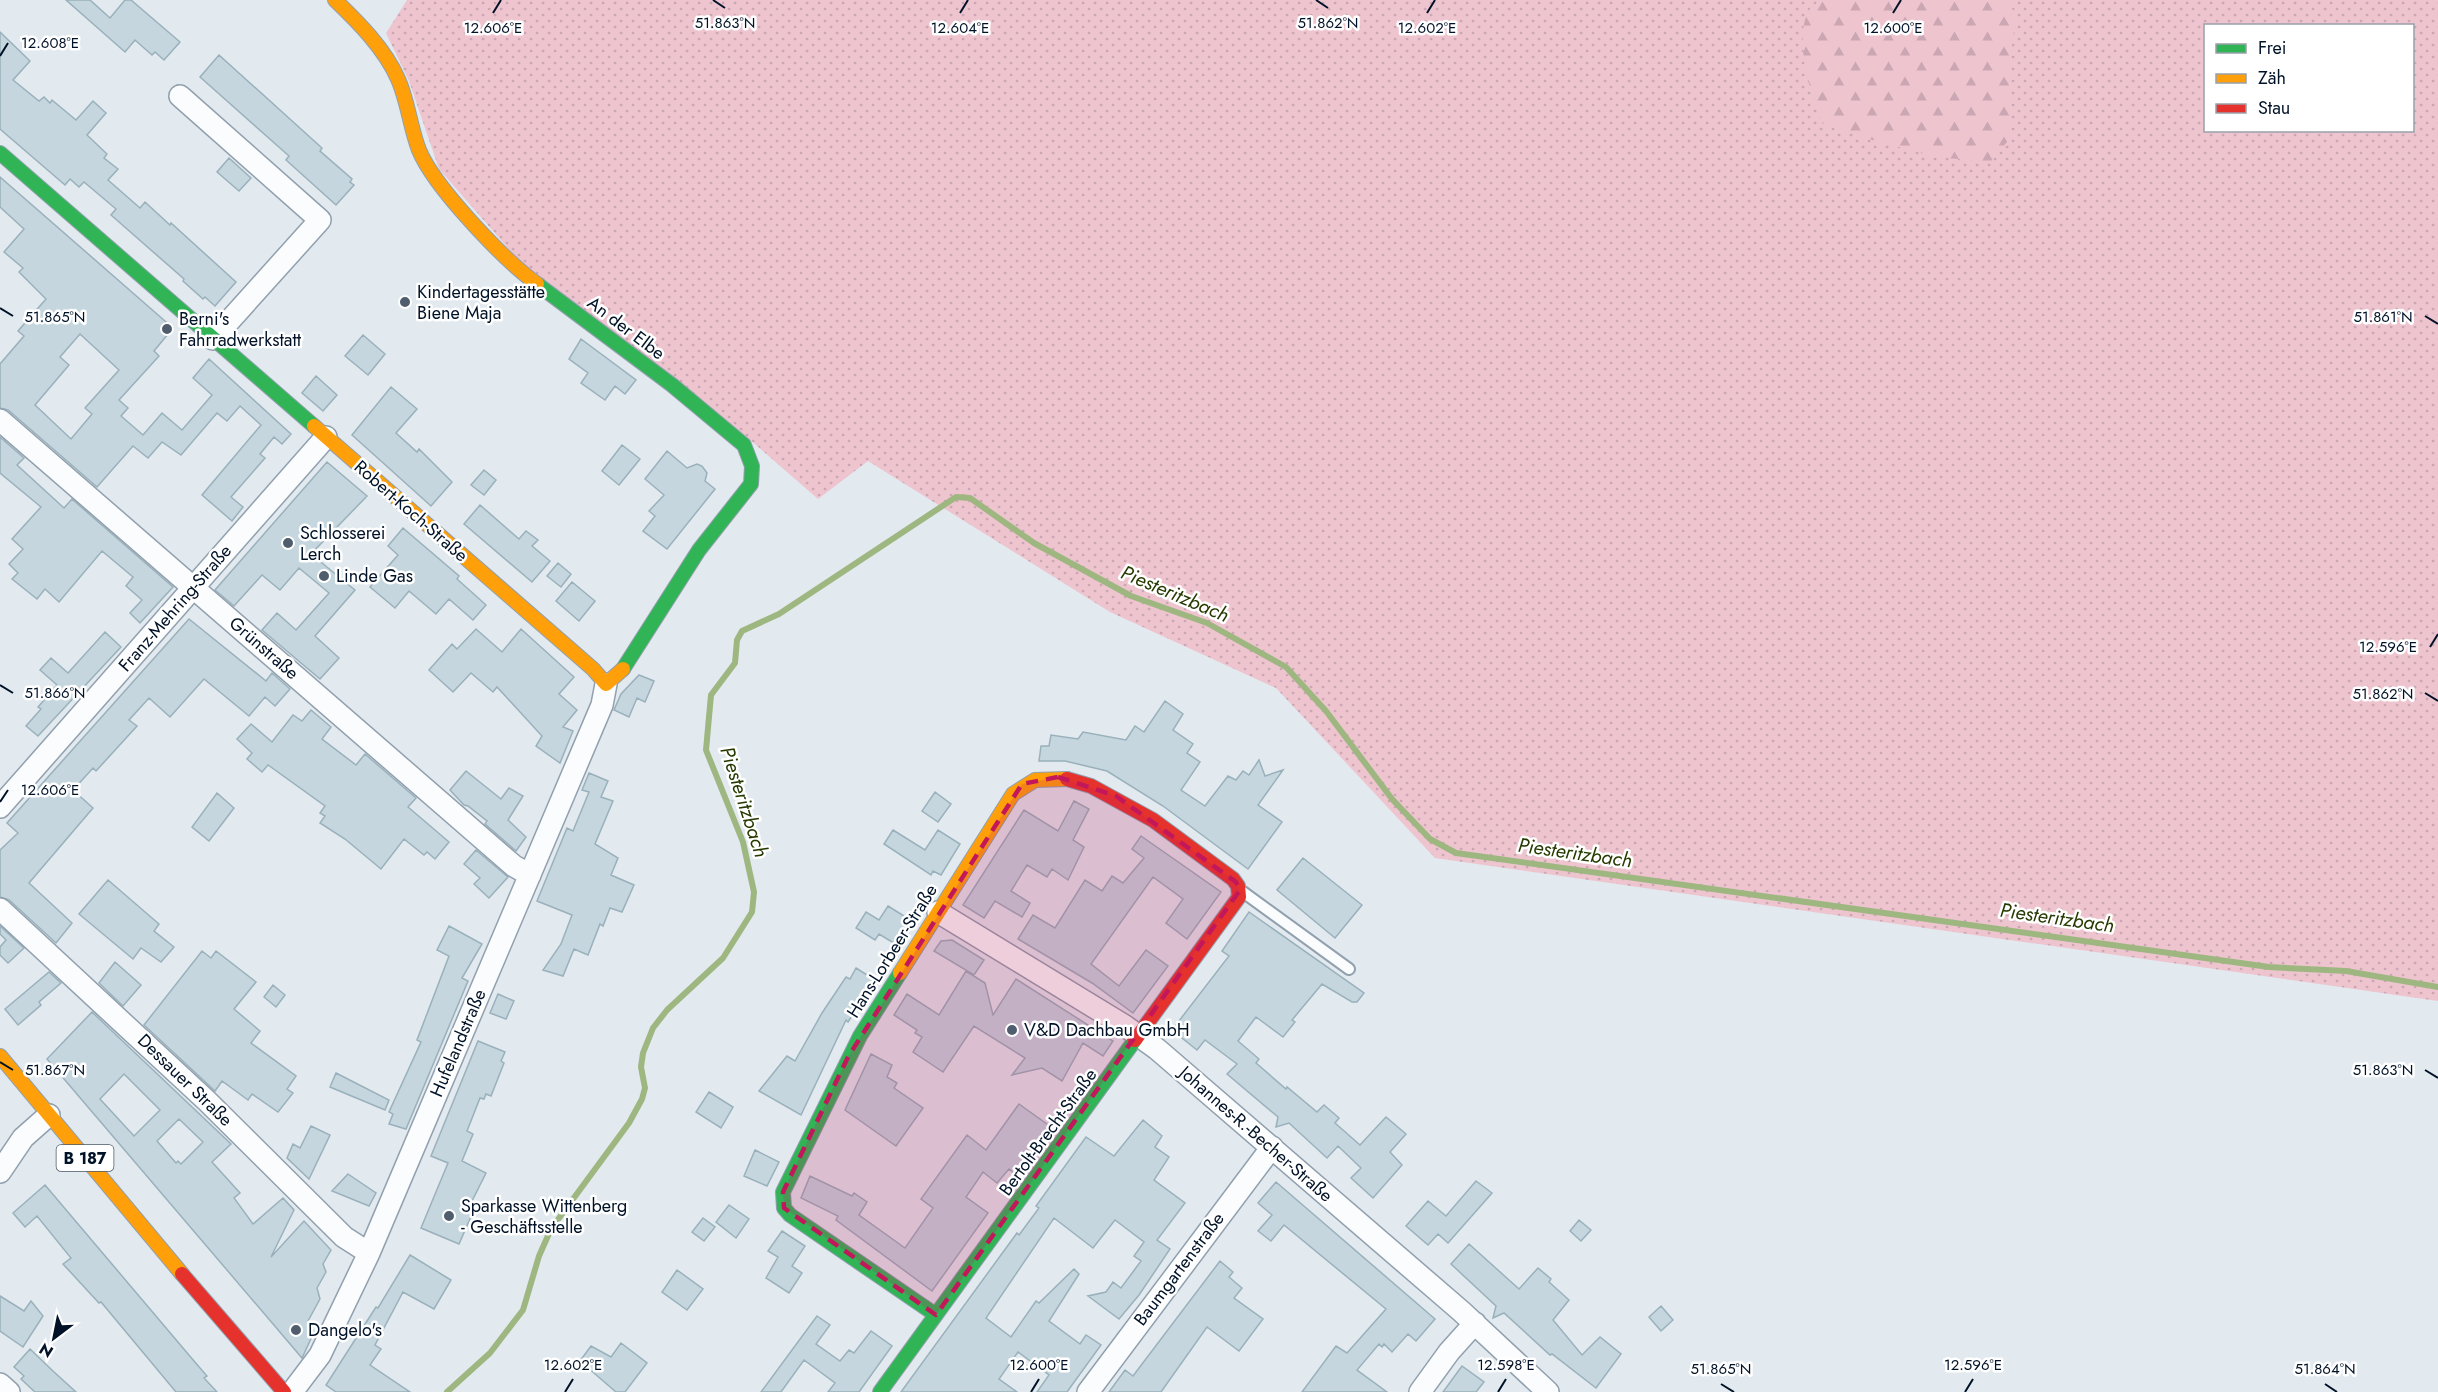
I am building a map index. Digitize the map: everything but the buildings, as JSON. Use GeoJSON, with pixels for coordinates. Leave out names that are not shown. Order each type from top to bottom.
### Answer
{"type":"FeatureCollection","features":[{"type":"Feature","properties":{"kind":"street","name":"An der Elbe"},"geometry":{"type":"LineString","coordinates":[[335,0],[354,18],[385,56],[398,79],[419,150],[430,170],[490,242],[526,276],[672,385],[744,445],[752,466],[751,484],[693,559],[621,672],[606,684]]}},
{"type":"Feature","properties":{"kind":"street"},"geometry":{"type":"LineString","coordinates":[[180,96],[320,220],[213,339]]}},
{"type":"Feature","properties":{"kind":"street","name":"Robert-Koch-Straße"},"geometry":{"type":"LineString","coordinates":[[0,153],[594,669],[606,684]]}},
{"type":"Feature","properties":{"kind":"street","name":"Grünstraße"},"geometry":{"type":"LineString","coordinates":[[0,420],[514,866],[530,875]]}},
{"type":"Feature","properties":{"kind":"street","name":"Franz-Mehring-Straße"},"geometry":{"type":"LineString","coordinates":[[0,807],[326,437]]}},
{"type":"Feature","properties":{"kind":"street","name":"Hufelandstraße"},"geometry":{"type":"LineString","coordinates":[[292,1392],[320,1355],[369,1253],[602,705],[606,684]]}},
{"type":"Feature","properties":{"kind":"street","name":"Hans-Lorbeer-Straße"},"geometry":{"type":"LineString","coordinates":[[936,1315],[790,1215],[781,1200],[848,1057],[1013,794],[1022,784],[1044,776],[1083,783],[1116,796],[1227,874],[1236,882],[1240,890]]}},
{"type":"Feature","properties":{"kind":"street","name":"Bertolt-Brecht-Straße"},"geometry":{"type":"LineString","coordinates":[[880,1392],[1234,905],[1240,890]]}},
{"type":"Feature","properties":{"kind":"street","name":"Dessauer Straße"},"geometry":{"type":"LineString","coordinates":[[0,909],[207,1101],[344,1237],[369,1253]]}},
{"type":"Feature","properties":{"kind":"street","name":"Johannes-R.-Becher-Straße"},"geometry":{"type":"LineString","coordinates":[[938,912],[1139,1036],[1272,1147],[1474,1323],[1548,1392]]}},
{"type":"Feature","properties":{"kind":"street","name":"B 187"},"geometry":{"type":"LineString","coordinates":[[0,1056],[242,1346],[284,1392]]}},
{"type":"Feature","properties":{"kind":"street"},"geometry":{"type":"LineString","coordinates":[[0,1172],[23,1138],[49,1115]]}},
{"type":"Feature","properties":{"kind":"street","name":"Baumgartenstraße"},"geometry":{"type":"LineString","coordinates":[[1088,1392],[1272,1147]]}},
{"type":"Feature","properties":{"kind":"street"},"geometry":{"type":"LineString","coordinates":[[1420,1392],[1474,1323]]}},
{"type":"Feature","properties":{"kind":"street"},"geometry":{"type":"LineString","coordinates":[[0,1384],[9,1392]]}},
{"type":"Feature","properties":{"kind":"lane"},"geometry":{"type":"LineString","coordinates":[[1240,890],[1349,969]]}},
{"type":"Feature","properties":{"kind":"highlighted area"},"geometry":{"type":"Polygon","coordinates":[[[1058,777],[1116,796],[1236,882],[1240,890],[936,1315],[784,1208],[783,1192],[848,1057],[1022,784],[1058,777]]]}},
{"type":"Feature","properties":{"kind":"green space"},"geometry":{"type":"Polygon","coordinates":[[[407,0],[2438,0],[2438,1001],[1435,858],[1276,688],[1110,612],[868,461],[818,499],[748,438],[521,263],[439,169],[409,81],[386,33],[407,0]]]}},
{"type":"Feature","properties":{"kind":"green space"},"geometry":{"type":"Polygon","coordinates":[[[1821,0],[2008,0],[2016,17],[2009,66],[2010,138],[1991,162],[1936,157],[1823,124],[1813,98],[1803,50],[1805,20],[1810,9],[1821,0]]]}},
{"type":"Feature","properties":{"kind":"waterway","name":"Piesteritzbach"},"geometry":{"type":"LineString","coordinates":[[447,1392],[490,1353],[523,1310],[539,1256],[551,1229],[629,1123],[642,1099],[645,1088],[641,1067],[643,1053],[653,1028],[667,1010],[723,958],[752,912],[754,892],[743,842],[706,750],[711,695],[735,663],[737,640],[742,631],[779,614],[956,497],[970,498],[1034,543],[1131,596],[1207,623],[1286,667],[1326,711],[1392,799],[1430,839],[1456,853],[2269,967],[2346,971],[2438,987]]}},
{"type":"Feature","properties":{"kind":"traffic: fast"},"geometry":{"type":"LineString","coordinates":[[0,153],[314,426]]}},
{"type":"Feature","properties":{"kind":"traffic: fast"},"geometry":{"type":"LineString","coordinates":[[537,284],[672,385],[744,445],[752,466],[751,484],[699,550],[623,669]]}},
{"type":"Feature","properties":{"kind":"traffic: fast"},"geometry":{"type":"LineString","coordinates":[[900,973],[860,1036],[783,1192],[784,1208],[790,1215],[936,1315]]}},
{"type":"Feature","properties":{"kind":"traffic: fast"},"geometry":{"type":"LineString","coordinates":[[880,1392],[1135,1040]]}},
{"type":"Feature","properties":{"kind":"traffic: slow"},"geometry":{"type":"LineString","coordinates":[[335,0],[370,36],[393,68],[404,96],[419,150],[439,183],[489,241],[537,284]]}},
{"type":"Feature","properties":{"kind":"traffic: slow"},"geometry":{"type":"LineString","coordinates":[[314,426],[593,669],[606,684],[623,669]]}},
{"type":"Feature","properties":{"kind":"traffic: slow"},"geometry":{"type":"LineString","coordinates":[[900,973],[1013,794],[1035,780],[1067,779]]}},
{"type":"Feature","properties":{"kind":"traffic: slow"},"geometry":{"type":"LineString","coordinates":[[0,1056],[182,1274]]}},
{"type":"Feature","properties":{"kind":"traffic: jam"},"geometry":{"type":"LineString","coordinates":[[1067,779],[1091,786],[1153,820],[1233,879],[1238,886],[1239,897],[1135,1040]]}},
{"type":"Feature","properties":{"kind":"traffic: jam"},"geometry":{"type":"LineString","coordinates":[[182,1274],[284,1392]]}},
{"type":"Feature","properties":{"kind":"place","name":"Kindertagesstätte Biene Maja"},"geometry":{"type":"Point","coordinates":[405,302]}},
{"type":"Feature","properties":{"kind":"place","name":"Berni's Fahrradwerkstatt"},"geometry":{"type":"Point","coordinates":[167,329]}},
{"type":"Feature","properties":{"kind":"place","name":"Schlosserei Lerch"},"geometry":{"type":"Point","coordinates":[288,543]}},
{"type":"Feature","properties":{"kind":"place","name":"Linde Gas"},"geometry":{"type":"Point","coordinates":[324,576]}},
{"type":"Feature","properties":{"kind":"place","name":"V&D Dachbau GmbH"},"geometry":{"type":"Point","coordinates":[1012,1030]}},
{"type":"Feature","properties":{"kind":"place","name":"Sparkasse Wittenberg - Geschäftsstelle"},"geometry":{"type":"Point","coordinates":[449,1216]}},
{"type":"Feature","properties":{"kind":"place","name":"Dangelo's"},"geometry":{"type":"Point","coordinates":[296,1330]}}]}
